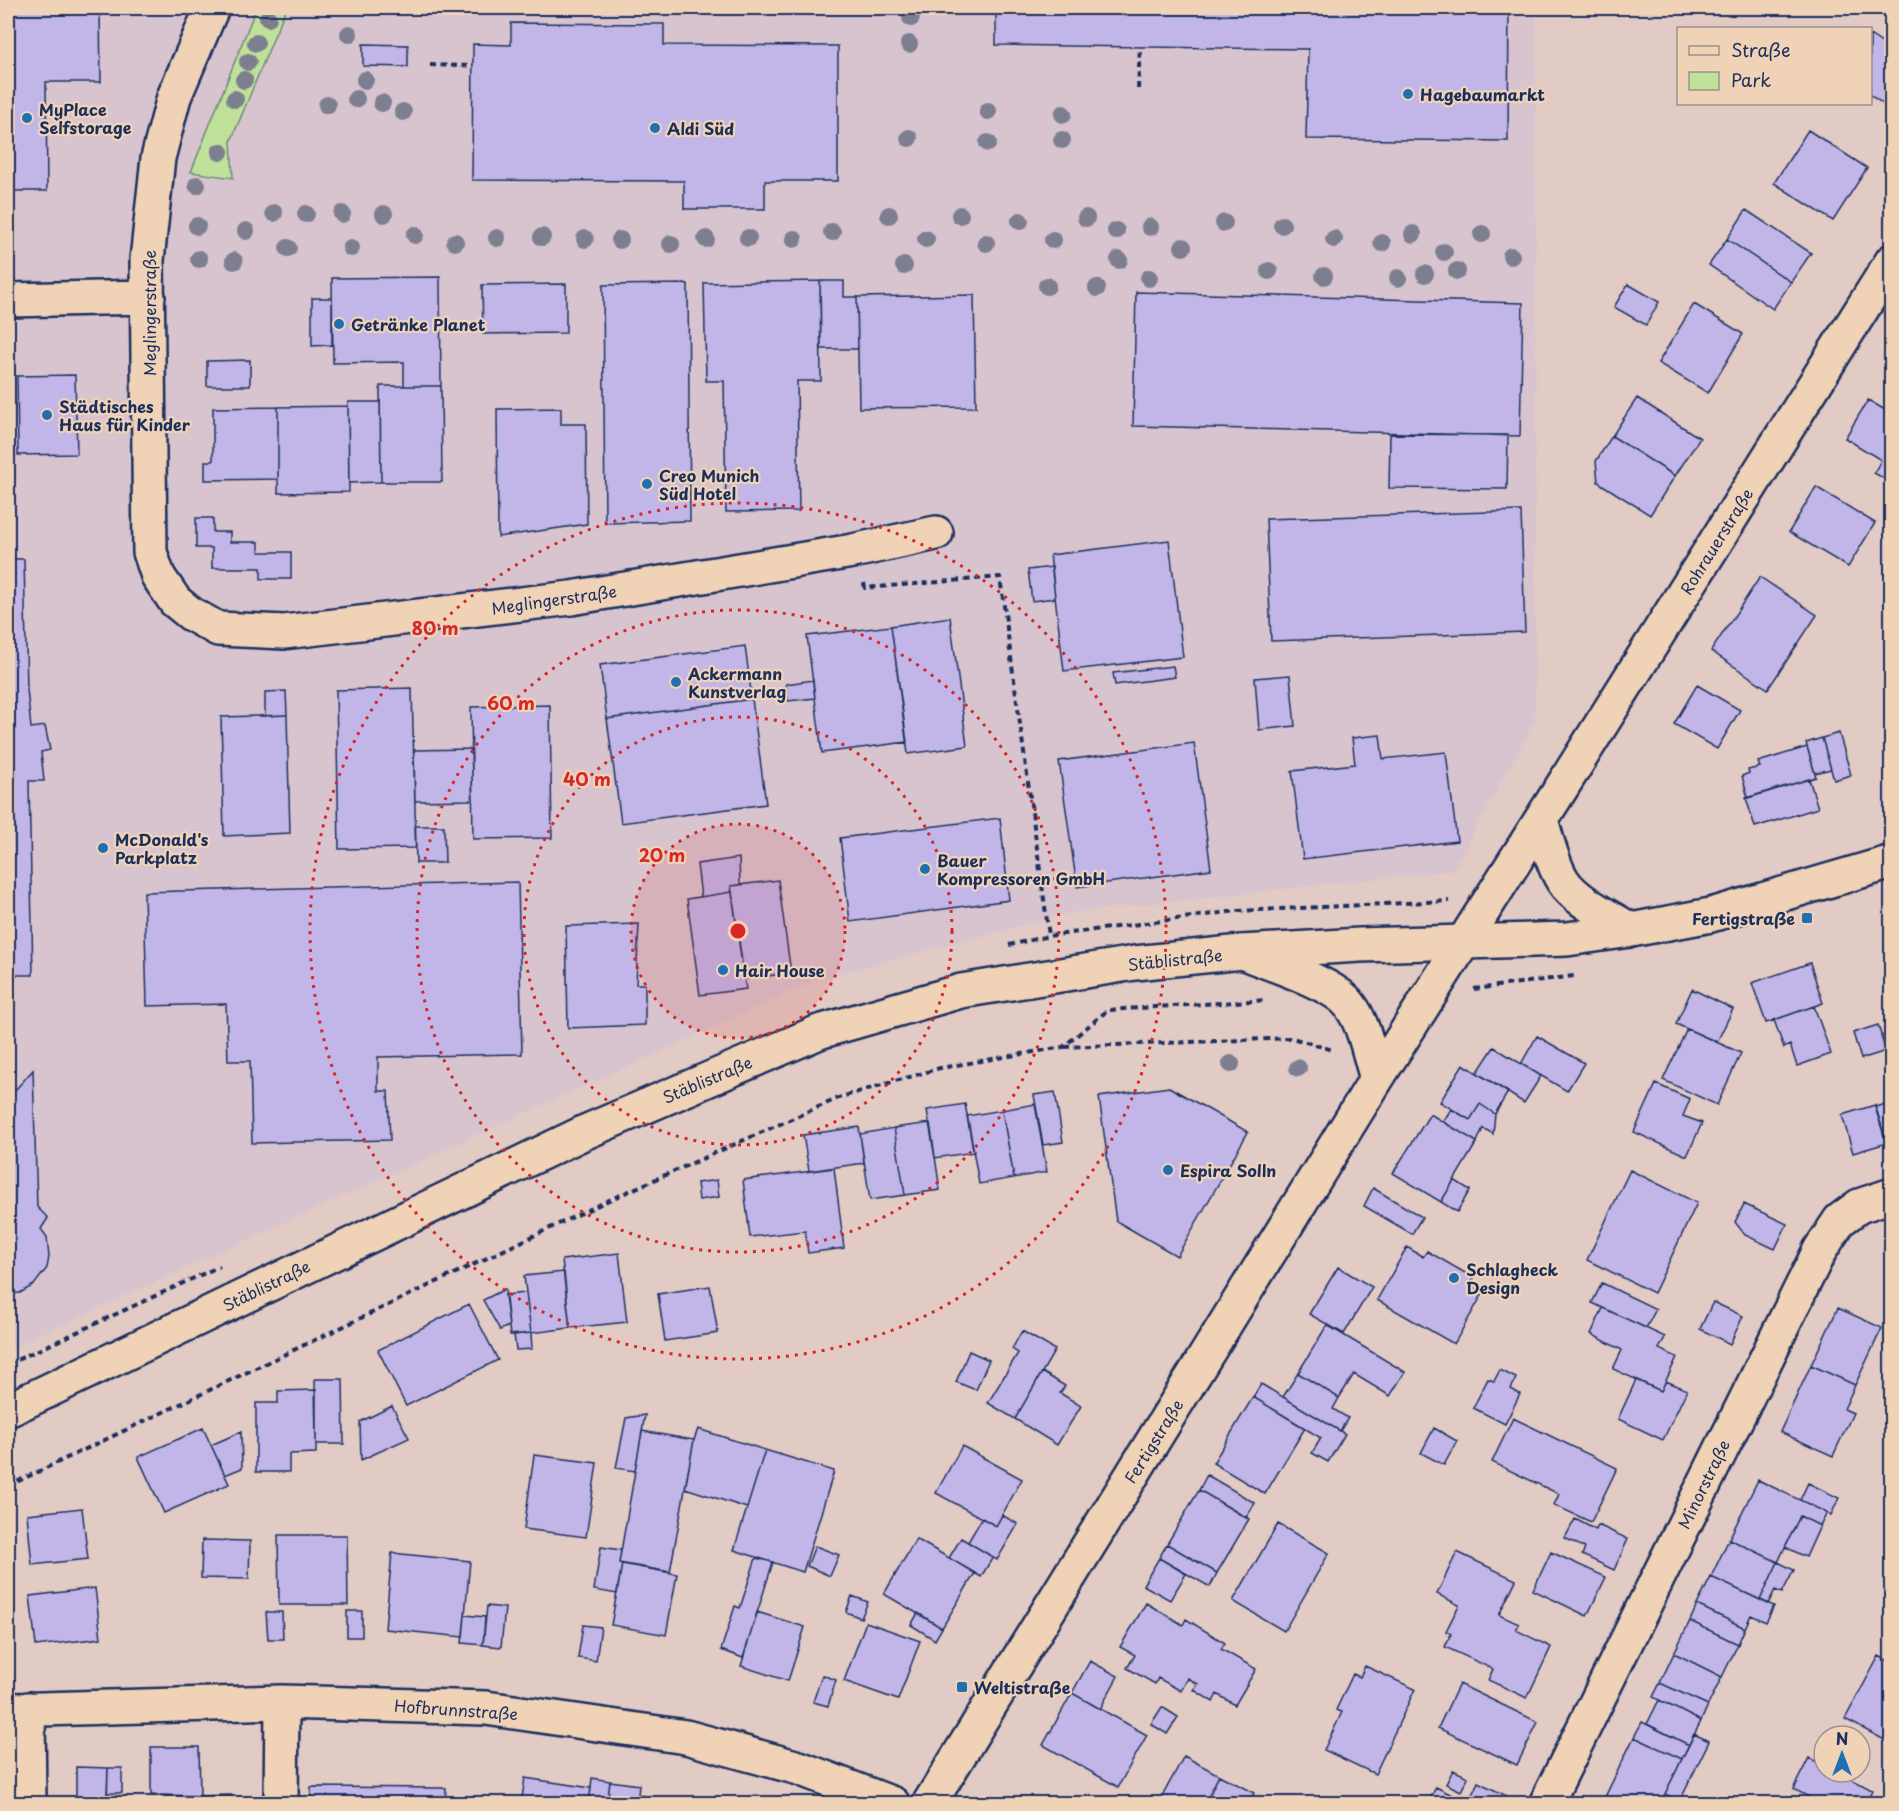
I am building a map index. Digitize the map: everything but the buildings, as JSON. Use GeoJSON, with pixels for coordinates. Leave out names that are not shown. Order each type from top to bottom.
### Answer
{"type":"FeatureCollection","features":[{"type":"Feature","properties":{"kind":"street","name":"Meglingerstraße"},"geometry":{"type":"LineString","coordinates":[[212,8],[174,98],[158,158],[147,260],[150,552],[158,576],[175,601],[191,614],[218,629],[284,632],[571,598],[853,551],[936,533]]}},
{"type":"Feature","properties":{"kind":"street","name":"Rohrauerstraße"},"geometry":{"type":"LineString","coordinates":[[1462,942],[1892,261]]}},
{"type":"Feature","properties":{"kind":"street"},"geometry":{"type":"LineString","coordinates":[[8,300],[148,297]]}},
{"type":"Feature","properties":{"kind":"street"},"geometry":{"type":"LineString","coordinates":[[1541,820],[1563,882],[1587,903],[1631,930]]}},
{"type":"Feature","properties":{"kind":"street","name":"Stäblistraße"},"geometry":{"type":"LineString","coordinates":[[8,1410],[583,1133],[819,1032],[961,991],[1124,965],[1242,952],[1360,945],[1567,939],[1631,930],[1711,915],[1892,862]]}},
{"type":"Feature","properties":{"kind":"street","name":"Fertigstraße"},"geometry":{"type":"LineString","coordinates":[[929,1803],[1462,942]]}},
{"type":"Feature","properties":{"kind":"street"},"geometry":{"type":"LineString","coordinates":[[1242,952],[1333,991],[1349,1004],[1359,1024],[1377,1078]]}},
{"type":"Feature","properties":{"kind":"street","name":"Minorstraße"},"geometry":{"type":"LineString","coordinates":[[1546,1803],[1820,1250],[1840,1221],[1859,1206],[1892,1196]]}},
{"type":"Feature","properties":{"kind":"street"},"geometry":{"type":"LineString","coordinates":[[281,1803],[282,1702]]}},
{"type":"Feature","properties":{"kind":"street","name":"Hofbrunnstraße"},"geometry":{"type":"LineString","coordinates":[[18,1710],[282,1702],[486,1708],[687,1737],[799,1768],[893,1803]]}},
{"type":"Feature","properties":{"kind":"street"},"geometry":{"type":"LineString","coordinates":[[18,1710],[29,1803]]}},
{"type":"Feature","properties":{"kind":"path"},"geometry":{"type":"LineString","coordinates":[[1138,88],[1140,47]]}},
{"type":"Feature","properties":{"kind":"path"},"geometry":{"type":"LineString","coordinates":[[430,65],[473,66]]}},
{"type":"Feature","properties":{"kind":"path"},"geometry":{"type":"LineString","coordinates":[[853,551],[865,588],[1000,577],[1049,936]]}},
{"type":"Feature","properties":{"kind":"path"},"geometry":{"type":"LineString","coordinates":[[1435,902],[1492,897]]}},
{"type":"Feature","properties":{"kind":"path"},"geometry":{"type":"LineString","coordinates":[[1434,988],[1474,989]]}},
{"type":"Feature","properties":{"kind":"path"},"geometry":{"type":"LineString","coordinates":[[1063,1047],[1108,1010],[1275,999]]}},
{"type":"Feature","properties":{"kind":"path"},"geometry":{"type":"LineString","coordinates":[[8,1486],[599,1205],[841,1097],[940,1068],[1063,1047],[1292,1038],[1340,1051]]}},
{"type":"Feature","properties":{"kind":"shaded area"},"geometry":{"type":"Polygon","coordinates":[[[8,8],[1536,8],[1535,720],[1453,870],[1069,913],[821,978],[8,1349],[8,8]]]}},
{"type":"Feature","properties":{"kind":"green space"},"geometry":{"type":"Polygon","coordinates":[[[256,8],[286,8],[231,141],[233,178],[191,172],[256,8]]]}},
{"type":"Feature","properties":{"kind":"place","name":"Hagebaumarkt"},"geometry":{"type":"Point","coordinates":[1408,94]}},
{"type":"Feature","properties":{"kind":"place","name":"MyPlace Selfstorage"},"geometry":{"type":"Point","coordinates":[27,118]}},
{"type":"Feature","properties":{"kind":"place","name":"Aldi Süd"},"geometry":{"type":"Point","coordinates":[655,128]}},
{"type":"Feature","properties":{"kind":"place","name":"Getränke Planet"},"geometry":{"type":"Point","coordinates":[339,324]}},
{"type":"Feature","properties":{"kind":"place","name":"Städtisches Haus für Kinder"},"geometry":{"type":"Point","coordinates":[47,415]}},
{"type":"Feature","properties":{"kind":"place","name":"Creo Munich Süd Hotel"},"geometry":{"type":"Point","coordinates":[647,484]}},
{"type":"Feature","properties":{"kind":"place","name":"Ackermann Kunstverlag"},"geometry":{"type":"Point","coordinates":[676,682]}},
{"type":"Feature","properties":{"kind":"place","name":"McDonald's Parkplatz"},"geometry":{"type":"Point","coordinates":[103,848]}},
{"type":"Feature","properties":{"kind":"place","name":"Bauer Kompressoren GmbH"},"geometry":{"type":"Point","coordinates":[925,869]}},
{"type":"Feature","properties":{"kind":"place","name":"Fertigstraße"},"geometry":{"type":"Point","coordinates":[1807,918]}},
{"type":"Feature","properties":{"kind":"place","name":"Hair House"},"geometry":{"type":"Point","coordinates":[723,970]}},
{"type":"Feature","properties":{"kind":"place","name":"Espira Solln"},"geometry":{"type":"Point","coordinates":[1168,1170]}},
{"type":"Feature","properties":{"kind":"place","name":"Schlagheck Design"},"geometry":{"type":"Point","coordinates":[1454,1278]}},
{"type":"Feature","properties":{"kind":"place","name":"Weltistraße"},"geometry":{"type":"Point","coordinates":[962,1687]}}]}
